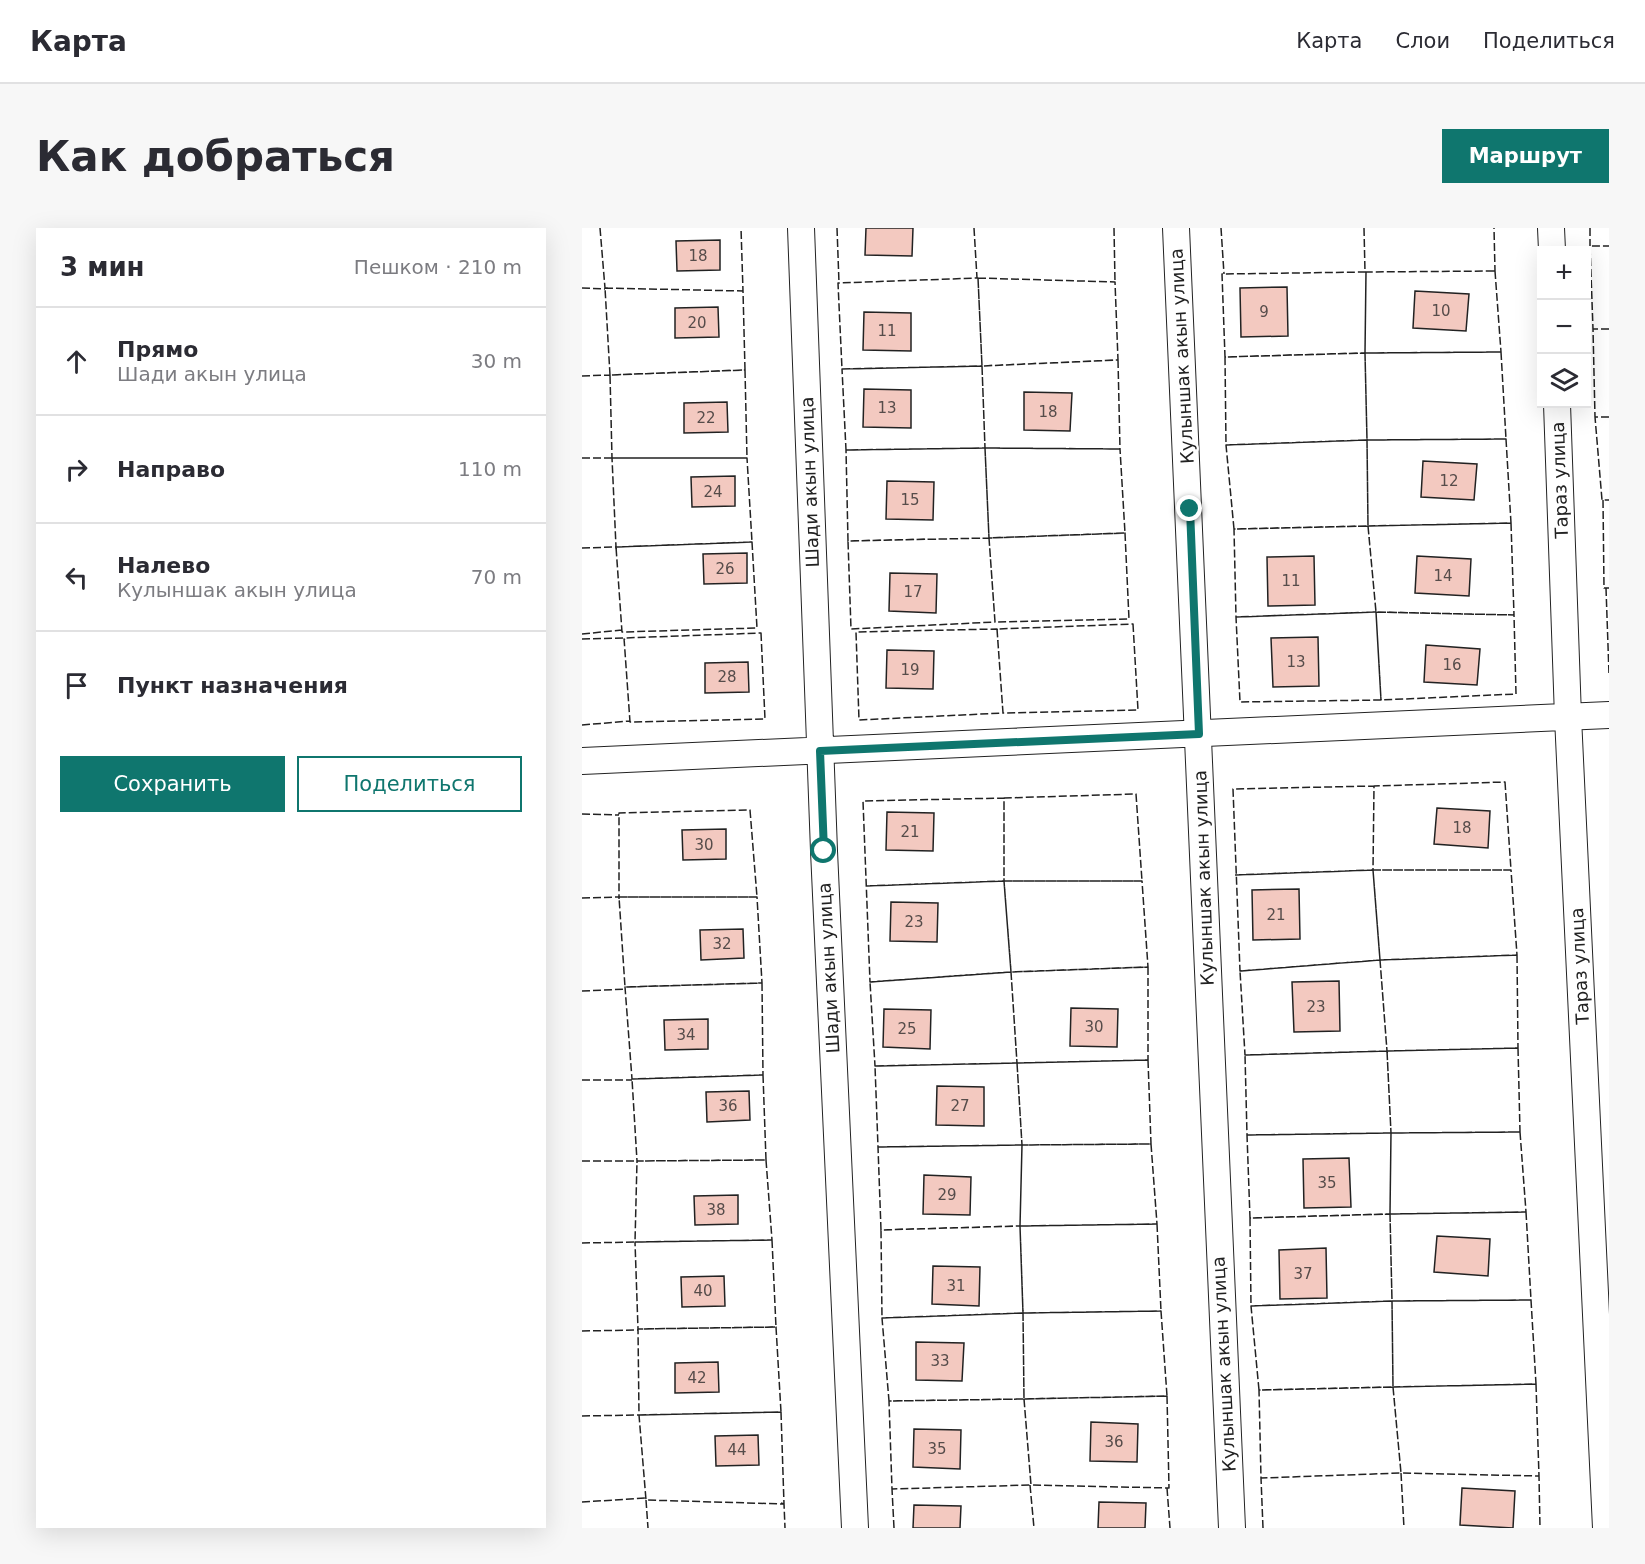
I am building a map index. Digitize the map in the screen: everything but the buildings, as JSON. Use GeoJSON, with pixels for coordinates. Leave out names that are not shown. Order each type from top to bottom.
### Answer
{"type":"FeatureCollection","features":[{"type":"Feature","properties":{"kind":"street","name":"Шади акын улица"},"geometry":{"type":"LineString","coordinates":[[801,228],[820,751],[855,1528]]}},
{"type":"Feature","properties":{"kind":"street","name":"Кулыншак акын улица"},"geometry":{"type":"LineString","coordinates":[[1176,228],[1232,1528]]}},
{"type":"Feature","properties":{"kind":"street"},"geometry":{"type":"LineString","coordinates":[[1551,228],[1552,246]]}},
{"type":"Feature","properties":{"kind":"street","name":"Тараз улица"},"geometry":{"type":"LineString","coordinates":[[1557,408],[1606,1528]]}},
{"type":"Feature","properties":{"kind":"street"},"geometry":{"type":"LineString","coordinates":[[582,761],[1609,715]]}},
{"type":"Feature","properties":{"kind":"fence"},"geometry":{"type":"LineString","coordinates":[[600,228],[605,288],[608,288]]}},
{"type":"Feature","properties":{"kind":"fence"},"geometry":{"type":"LineString","coordinates":[[740,291],[743,291],[741,228]]}},
{"type":"Feature","properties":{"kind":"fence"},"geometry":{"type":"LineString","coordinates":[[837,228],[839,283]]}},
{"type":"Feature","properties":{"kind":"fence"},"geometry":{"type":"LineString","coordinates":[[974,228],[977,278]]}},
{"type":"Feature","properties":{"kind":"fence"},"geometry":{"type":"LineString","coordinates":[[1114,228],[1115,282]]}},
{"type":"Feature","properties":{"kind":"fence"},"geometry":{"type":"LineString","coordinates":[[1221,228],[1224,274]]}},
{"type":"Feature","properties":{"kind":"fence"},"geometry":{"type":"LineString","coordinates":[[1364,228],[1365,272]]}},
{"type":"Feature","properties":{"kind":"fence"},"geometry":{"type":"LineString","coordinates":[[1493,271],[1495,271],[1494,228]]}},
{"type":"Feature","properties":{"kind":"fence"},"geometry":{"type":"LineString","coordinates":[[1590,228],[1590,246]]}},
{"type":"Feature","properties":{"kind":"fence"},"geometry":{"type":"LineString","coordinates":[[1596,329],[1593,329],[1590,246],[1609,246]]}},
{"type":"Feature","properties":{"kind":"fence"},"geometry":{"type":"LineString","coordinates":[[1495,271],[1501,352],[1365,353],[1366,272],[1495,271]]}},
{"type":"Feature","properties":{"kind":"fence"},"geometry":{"type":"LineString","coordinates":[[1366,272],[1365,353],[1225,357],[1222,274],[1366,272]]}},
{"type":"Feature","properties":{"kind":"fence"},"geometry":{"type":"LineString","coordinates":[[978,278],[982,366],[842,369],[838,283],[978,278]]}},
{"type":"Feature","properties":{"kind":"fence"},"geometry":{"type":"LineString","coordinates":[[978,278],[1115,282],[1118,360],[982,366],[978,278]]}},
{"type":"Feature","properties":{"kind":"fence"},"geometry":{"type":"LineString","coordinates":[[582,288],[605,289]]}},
{"type":"Feature","properties":{"kind":"fence"},"geometry":{"type":"LineString","coordinates":[[605,288],[743,291],[745,370],[610,375],[605,288]]}},
{"type":"Feature","properties":{"kind":"fence"},"geometry":{"type":"LineString","coordinates":[[1609,329],[1593,329],[1595,417],[1609,417]]}},
{"type":"Feature","properties":{"kind":"fence"},"geometry":{"type":"LineString","coordinates":[[1501,352],[1506,439],[1367,440],[1365,353],[1501,352]]}},
{"type":"Feature","properties":{"kind":"fence"},"geometry":{"type":"LineString","coordinates":[[1365,353],[1367,440],[1226,445],[1225,357],[1365,353]]}},
{"type":"Feature","properties":{"kind":"fence"},"geometry":{"type":"LineString","coordinates":[[1118,360],[1120,449],[985,448],[982,366],[1118,360]]}},
{"type":"Feature","properties":{"kind":"fence"},"geometry":{"type":"LineString","coordinates":[[982,366],[985,448],[846,450],[842,369],[982,366]]}},
{"type":"Feature","properties":{"kind":"fence"},"geometry":{"type":"LineString","coordinates":[[745,370],[747,458],[612,458],[610,375],[745,370]]}},
{"type":"Feature","properties":{"kind":"fence"},"geometry":{"type":"LineString","coordinates":[[582,376],[610,375],[610,378]]}},
{"type":"Feature","properties":{"kind":"fence"},"geometry":{"type":"LineString","coordinates":[[1597,417],[1595,417],[1602,500],[1609,500]]}},
{"type":"Feature","properties":{"kind":"fence"},"geometry":{"type":"LineString","coordinates":[[1506,439],[1511,523],[1368,526],[1367,440],[1506,439]]}},
{"type":"Feature","properties":{"kind":"fence"},"geometry":{"type":"LineString","coordinates":[[1367,440],[1368,526],[1234,529],[1226,445],[1367,440]]}},
{"type":"Feature","properties":{"kind":"fence"},"geometry":{"type":"LineString","coordinates":[[985,448],[989,538],[848,541],[846,450],[985,448]]}},
{"type":"Feature","properties":{"kind":"fence"},"geometry":{"type":"LineString","coordinates":[[985,448],[1120,449],[1125,533],[989,538],[985,448]]}},
{"type":"Feature","properties":{"kind":"fence"},"geometry":{"type":"LineString","coordinates":[[582,458],[612,458],[612,460]]}},
{"type":"Feature","properties":{"kind":"fence"},"geometry":{"type":"LineString","coordinates":[[612,458],[747,458],[752,542],[616,547],[612,458]]}},
{"type":"Feature","properties":{"kind":"fence"},"geometry":{"type":"LineString","coordinates":[[1603,500],[1604,588],[1609,588]]}},
{"type":"Feature","properties":{"kind":"fence"},"geometry":{"type":"LineString","coordinates":[[1511,523],[1514,615],[1376,612],[1368,526],[1511,523]]}},
{"type":"Feature","properties":{"kind":"fence"},"geometry":{"type":"LineString","coordinates":[[1368,526],[1376,612],[1236,617],[1234,529],[1368,526]]}},
{"type":"Feature","properties":{"kind":"fence"},"geometry":{"type":"LineString","coordinates":[[1125,533],[1129,619],[995,622],[989,538],[1125,533]]}},
{"type":"Feature","properties":{"kind":"fence"},"geometry":{"type":"LineString","coordinates":[[989,538],[995,622],[851,629],[848,541],[989,538]]}},
{"type":"Feature","properties":{"kind":"fence"},"geometry":{"type":"LineString","coordinates":[[752,542],[757,628],[622,632],[616,547],[752,542]]}},
{"type":"Feature","properties":{"kind":"fence"},"geometry":{"type":"LineString","coordinates":[[582,548],[616,547],[616,549]]}},
{"type":"Feature","properties":{"kind":"fence"},"geometry":{"type":"LineString","coordinates":[[1606,588],[1609,674]]}},
{"type":"Feature","properties":{"kind":"fence"},"geometry":{"type":"LineString","coordinates":[[1376,612],[1381,700],[1240,702],[1236,617],[1376,612]]}},
{"type":"Feature","properties":{"kind":"fence"},"geometry":{"type":"LineString","coordinates":[[1376,612],[1514,615],[1516,694],[1381,700],[1376,612]]}},
{"type":"Feature","properties":{"kind":"fence"},"geometry":{"type":"LineString","coordinates":[[1133,624],[1138,710],[1003,713],[997,629],[1133,624]]}},
{"type":"Feature","properties":{"kind":"fence"},"geometry":{"type":"LineString","coordinates":[[997,629],[1003,713],[859,720],[856,632],[997,629]]}},
{"type":"Feature","properties":{"kind":"fence"},"geometry":{"type":"LineString","coordinates":[[582,634],[622,630]]}},
{"type":"Feature","properties":{"kind":"fence"},"geometry":{"type":"LineString","coordinates":[[761,633],[765,719],[630,722],[624,638],[761,633]]}},
{"type":"Feature","properties":{"kind":"fence"},"geometry":{"type":"LineString","coordinates":[[582,639],[624,638],[625,640]]}},
{"type":"Feature","properties":{"kind":"fence"},"geometry":{"type":"LineString","coordinates":[[582,725],[630,721]]}},
{"type":"Feature","properties":{"kind":"fence"},"geometry":{"type":"LineString","coordinates":[[1505,782],[1511,870],[1373,870],[1374,786],[1505,782]]}},
{"type":"Feature","properties":{"kind":"fence"},"geometry":{"type":"LineString","coordinates":[[1235,875],[1373,870],[1374,786],[1233,789],[1240,971],[1380,960],[1373,870],[1235,875]]}},
{"type":"Feature","properties":{"kind":"fence"},"geometry":{"type":"LineString","coordinates":[[1136,794],[1142,881],[1004,881],[1004,798],[1136,794]]}},
{"type":"Feature","properties":{"kind":"fence"},"geometry":{"type":"LineString","coordinates":[[866,886],[1004,881],[1004,798],[863,801],[870,982],[1011,972],[1004,881],[866,886]]}},
{"type":"Feature","properties":{"kind":"fence"},"geometry":{"type":"LineString","coordinates":[[750,810],[757,897],[619,897],[619,813],[750,810]]}},
{"type":"Feature","properties":{"kind":"fence"},"geometry":{"type":"LineString","coordinates":[[582,814],[619,815]]}},
{"type":"Feature","properties":{"kind":"fence"},"geometry":{"type":"LineString","coordinates":[[1373,870],[1511,870],[1517,955],[1380,960],[1373,870]]}},
{"type":"Feature","properties":{"kind":"fence"},"geometry":{"type":"LineString","coordinates":[[1004,881],[1142,881],[1148,967],[1011,972],[1004,881]]}},
{"type":"Feature","properties":{"kind":"fence"},"geometry":{"type":"LineString","coordinates":[[619,897],[757,897],[762,983],[625,987],[619,897]]}},
{"type":"Feature","properties":{"kind":"fence"},"geometry":{"type":"LineString","coordinates":[[582,898],[619,897],[619,899]]}},
{"type":"Feature","properties":{"kind":"fence"},"geometry":{"type":"LineString","coordinates":[[1517,955],[1518,1048],[1387,1051],[1380,960],[1517,955]]}},
{"type":"Feature","properties":{"kind":"fence"},"geometry":{"type":"LineString","coordinates":[[1380,960],[1387,1051],[1245,1055],[1240,971],[1380,960]]}},
{"type":"Feature","properties":{"kind":"fence"},"geometry":{"type":"LineString","coordinates":[[1148,967],[1148,1060],[1017,1063],[1011,972],[1148,967]]}},
{"type":"Feature","properties":{"kind":"fence"},"geometry":{"type":"LineString","coordinates":[[1011,972],[1017,1063],[875,1066],[870,982],[1011,972]]}},
{"type":"Feature","properties":{"kind":"fence"},"geometry":{"type":"LineString","coordinates":[[762,983],[763,1075],[632,1079],[625,987],[762,983]]}},
{"type":"Feature","properties":{"kind":"fence"},"geometry":{"type":"LineString","coordinates":[[582,991],[626,989]]}},
{"type":"Feature","properties":{"kind":"fence"},"geometry":{"type":"LineString","coordinates":[[1518,1048],[1520,1132],[1391,1133],[1387,1051],[1518,1048]]}},
{"type":"Feature","properties":{"kind":"fence"},"geometry":{"type":"LineString","coordinates":[[1387,1051],[1391,1133],[1247,1135],[1245,1055],[1387,1051]]}},
{"type":"Feature","properties":{"kind":"fence"},"geometry":{"type":"LineString","coordinates":[[1148,1060],[1151,1144],[1022,1145],[1017,1063],[1148,1060]]}},
{"type":"Feature","properties":{"kind":"fence"},"geometry":{"type":"LineString","coordinates":[[1017,1063],[1022,1145],[878,1147],[875,1066],[1017,1063]]}},
{"type":"Feature","properties":{"kind":"fence"},"geometry":{"type":"LineString","coordinates":[[763,1075],[766,1160],[637,1161],[632,1079],[763,1075]]}},
{"type":"Feature","properties":{"kind":"fence"},"geometry":{"type":"LineString","coordinates":[[582,1080],[632,1080]]}},
{"type":"Feature","properties":{"kind":"fence"},"geometry":{"type":"LineString","coordinates":[[1520,1132],[1526,1212],[1390,1214],[1391,1133],[1520,1132]]}},
{"type":"Feature","properties":{"kind":"fence"},"geometry":{"type":"LineString","coordinates":[[1391,1133],[1390,1214],[1250,1218],[1247,1135],[1391,1133]]}},
{"type":"Feature","properties":{"kind":"fence"},"geometry":{"type":"LineString","coordinates":[[1151,1144],[1157,1224],[1020,1226],[1022,1145],[1151,1144]]}},
{"type":"Feature","properties":{"kind":"fence"},"geometry":{"type":"LineString","coordinates":[[1022,1145],[1020,1226],[881,1230],[878,1147],[1022,1145]]}},
{"type":"Feature","properties":{"kind":"fence"},"geometry":{"type":"LineString","coordinates":[[766,1160],[772,1240],[635,1242],[637,1161],[766,1160]]}},
{"type":"Feature","properties":{"kind":"fence"},"geometry":{"type":"LineString","coordinates":[[582,1161],[637,1161],[637,1163]]}},
{"type":"Feature","properties":{"kind":"fence"},"geometry":{"type":"LineString","coordinates":[[1526,1212],[1531,1300],[1392,1301],[1390,1214],[1526,1212]]}},
{"type":"Feature","properties":{"kind":"fence"},"geometry":{"type":"LineString","coordinates":[[1390,1214],[1392,1301],[1251,1306],[1250,1218],[1390,1214]]}},
{"type":"Feature","properties":{"kind":"fence"},"geometry":{"type":"LineString","coordinates":[[1157,1224],[1161,1311],[1023,1313],[1020,1226],[1157,1224]]}},
{"type":"Feature","properties":{"kind":"fence"},"geometry":{"type":"LineString","coordinates":[[1020,1226],[1023,1313],[882,1318],[881,1230],[1020,1226]]}},
{"type":"Feature","properties":{"kind":"fence"},"geometry":{"type":"LineString","coordinates":[[772,1240],[776,1327],[638,1329],[635,1242],[772,1240]]}},
{"type":"Feature","properties":{"kind":"fence"},"geometry":{"type":"LineString","coordinates":[[582,1243],[635,1242]]}},
{"type":"Feature","properties":{"kind":"fence"},"geometry":{"type":"LineString","coordinates":[[1531,1300],[1536,1384],[1393,1387],[1392,1301],[1531,1300]]}},
{"type":"Feature","properties":{"kind":"fence"},"geometry":{"type":"LineString","coordinates":[[1392,1301],[1393,1387],[1259,1390],[1251,1306],[1392,1301]]}},
{"type":"Feature","properties":{"kind":"fence"},"geometry":{"type":"LineString","coordinates":[[1161,1311],[1167,1396],[1024,1399],[1023,1313],[1161,1311]]}},
{"type":"Feature","properties":{"kind":"fence"},"geometry":{"type":"LineString","coordinates":[[1023,1313],[1024,1399],[889,1401],[882,1318],[1023,1313]]}},
{"type":"Feature","properties":{"kind":"fence"},"geometry":{"type":"LineString","coordinates":[[776,1327],[781,1412],[639,1415],[638,1329],[776,1327]]}},
{"type":"Feature","properties":{"kind":"fence"},"geometry":{"type":"LineString","coordinates":[[582,1331],[638,1330]]}},
{"type":"Feature","properties":{"kind":"fence"},"geometry":{"type":"LineString","coordinates":[[1536,1384],[1539,1476],[1401,1473],[1393,1387],[1536,1384]]}},
{"type":"Feature","properties":{"kind":"fence"},"geometry":{"type":"LineString","coordinates":[[1393,1387],[1401,1473],[1261,1478],[1259,1390],[1393,1387]]}},
{"type":"Feature","properties":{"kind":"fence"},"geometry":{"type":"LineString","coordinates":[[1167,1396],[1169,1488],[1031,1485],[1024,1399],[1167,1396]]}},
{"type":"Feature","properties":{"kind":"fence"},"geometry":{"type":"LineString","coordinates":[[1024,1399],[1031,1485],[892,1489],[889,1401],[1024,1399]]}},
{"type":"Feature","properties":{"kind":"fence"},"geometry":{"type":"LineString","coordinates":[[781,1412],[784,1504],[646,1500],[639,1415],[781,1412]]}},
{"type":"Feature","properties":{"kind":"fence"},"geometry":{"type":"LineString","coordinates":[[582,1416],[639,1415]]}},
{"type":"Feature","properties":{"kind":"fence"},"geometry":{"type":"LineString","coordinates":[[1401,1473],[1404,1528]]}},
{"type":"Feature","properties":{"kind":"fence"},"geometry":{"type":"LineString","coordinates":[[1536,1476],[1539,1476],[1540,1528]]}},
{"type":"Feature","properties":{"kind":"fence"},"geometry":{"type":"LineString","coordinates":[[1263,1528],[1261,1478],[1264,1478]]}},
{"type":"Feature","properties":{"kind":"fence"},"geometry":{"type":"LineString","coordinates":[[1030,1485],[1034,1528]]}},
{"type":"Feature","properties":{"kind":"fence"},"geometry":{"type":"LineString","coordinates":[[1167,1488],[1170,1528]]}},
{"type":"Feature","properties":{"kind":"fence"},"geometry":{"type":"LineString","coordinates":[[894,1528],[892,1489],[895,1489]]}},
{"type":"Feature","properties":{"kind":"fence"},"geometry":{"type":"LineString","coordinates":[[582,1502],[646,1498]]}},
{"type":"Feature","properties":{"kind":"fence"},"geometry":{"type":"LineString","coordinates":[[646,1500],[648,1528]]}},
{"type":"Feature","properties":{"kind":"fence"},"geometry":{"type":"LineString","coordinates":[[781,1503],[784,1504],[785,1528]]}},
{"type":"Feature","properties":{"kind":"route"},"geometry":{"type":"LineString","coordinates":[[824,851],[820,751],[1199,734],[1190,509]]}}]}
